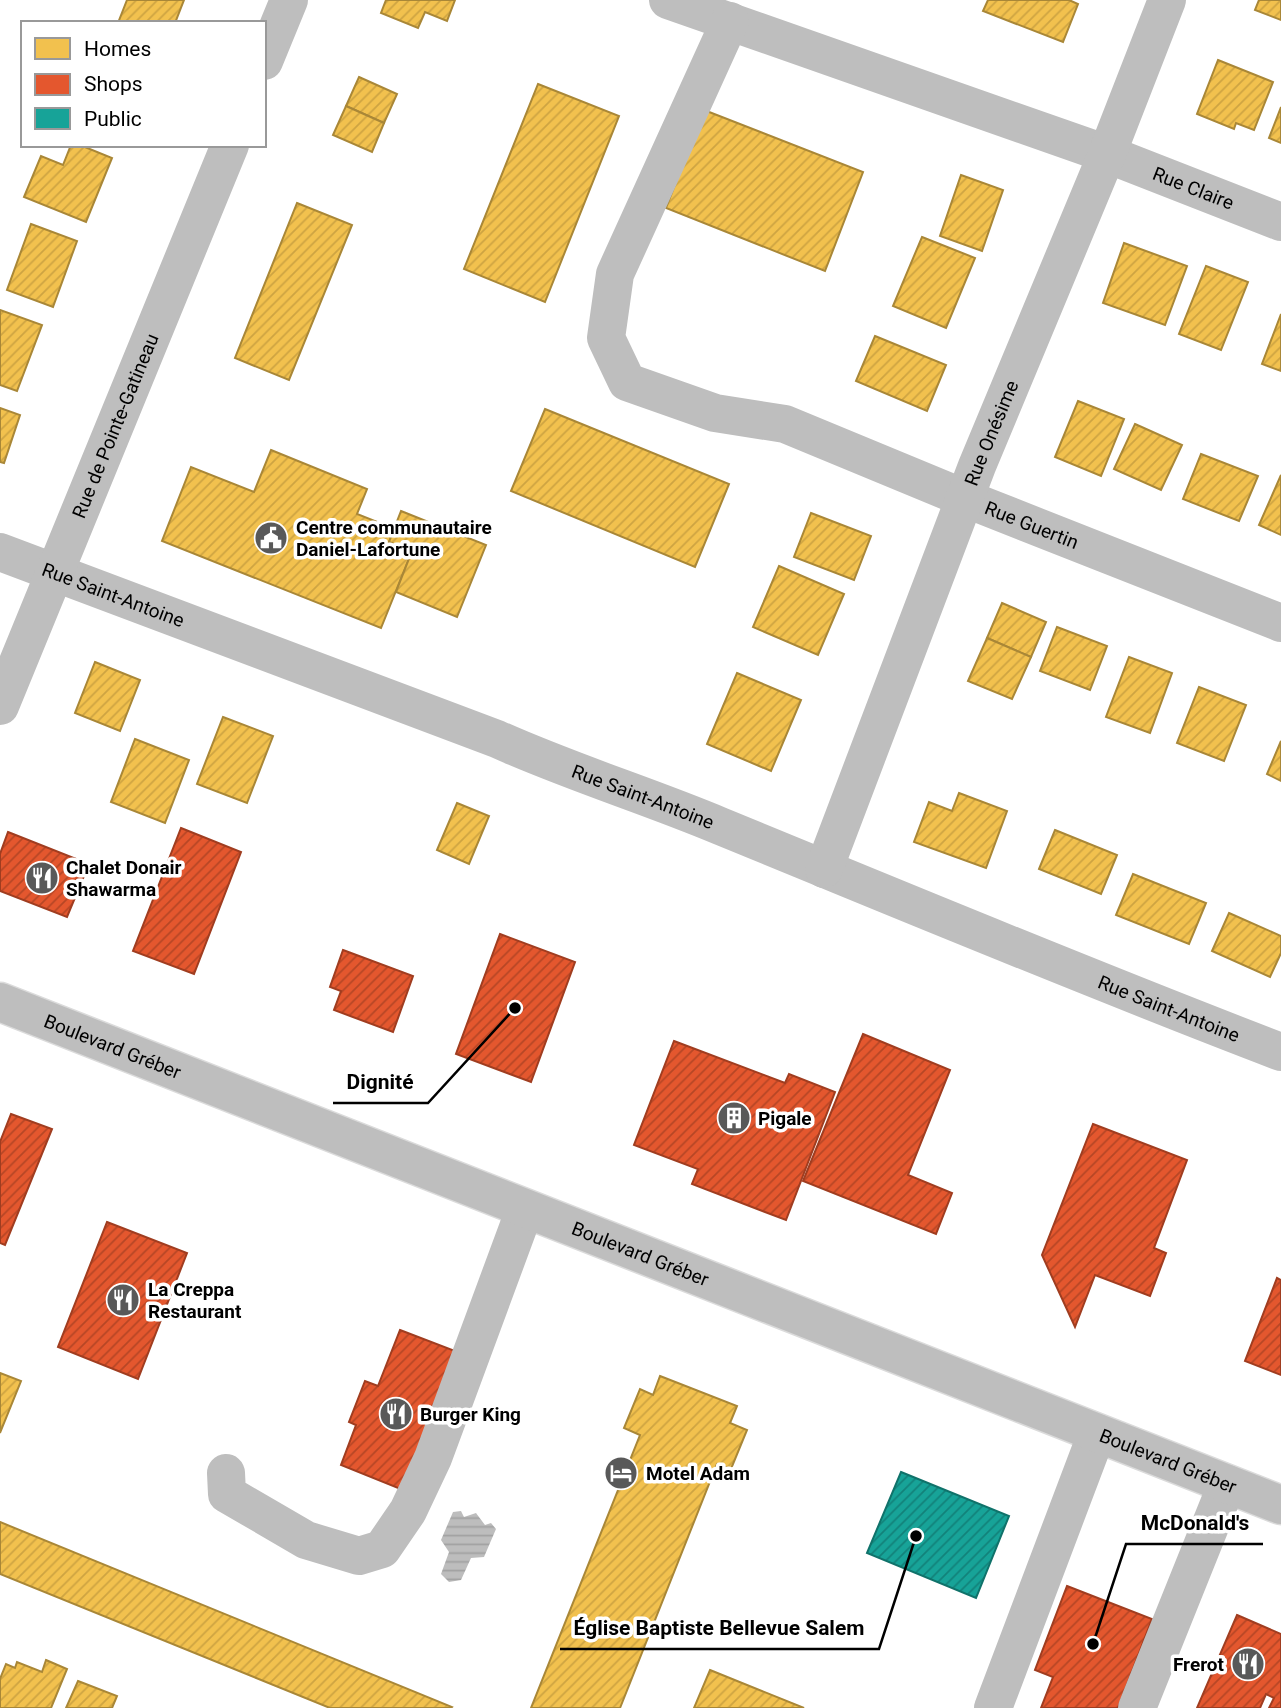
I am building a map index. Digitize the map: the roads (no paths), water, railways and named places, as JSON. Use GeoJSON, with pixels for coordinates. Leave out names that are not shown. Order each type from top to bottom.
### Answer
{"type":"FeatureCollection","features":[{"type":"Feature","properties":{"kind":"street"},"geometry":{"type":"LineString","coordinates":[[266,56],[289,0]]}},
{"type":"Feature","properties":{"kind":"street","name":"Rue Claire"},"geometry":{"type":"LineString","coordinates":[[668,0],[1107,153],[1281,222]]}},
{"type":"Feature","properties":{"kind":"street","name":"Rue Onésime"},"geometry":{"type":"LineString","coordinates":[[824,869],[964,499],[1167,0]]}},
{"type":"Feature","properties":{"kind":"street","name":"Rue Guertin"},"geometry":{"type":"LineString","coordinates":[[730,21],[615,274],[606,338],[627,382],[715,413],[785,424],[964,499],[1281,623]]}},
{"type":"Feature","properties":{"kind":"street","name":"Rue de Pointe-Gatineau"},"geometry":{"type":"LineString","coordinates":[[0,706],[229,147]]}},
{"type":"Feature","properties":{"kind":"street","name":"Rue Saint-Antoine"},"geometry":{"type":"LineString","coordinates":[[0,552],[497,739],[543,760],[604,780],[1164,1008],[1281,1052]]}},
{"type":"Feature","properties":{"kind":"street","name":"Boulevard Gréber"},"geometry":{"type":"LineString","coordinates":[[0,1002],[1281,1505]]}},
{"type":"Feature","properties":{"kind":"street"},"geometry":{"type":"LineString","coordinates":[[226,1473],[227,1494],[306,1540],[359,1556],[382,1549],[408,1511],[433,1458],[526,1209]]}},
{"type":"Feature","properties":{"kind":"street"},"geometry":{"type":"LineString","coordinates":[[993,1708],[1104,1436]]}},
{"type":"Feature","properties":{"kind":"street"},"geometry":{"type":"LineString","coordinates":[[1010,1708],[1010,1700],[1104,1436]]}},
{"type":"Feature","properties":{"kind":"street"},"geometry":{"type":"LineString","coordinates":[[1137,1708],[1227,1484]]}},
{"type":"Feature","properties":{"kind":"place","name":"Centre communautaire Daniel-Lafortune"},"geometry":{"type":"Point","coordinates":[271,538]}},
{"type":"Feature","properties":{"kind":"place","name":"Chalet Donair Shawarma"},"geometry":{"type":"Point","coordinates":[42,878]}},
{"type":"Feature","properties":{"kind":"place","name":"Dignité"},"geometry":{"type":"Point","coordinates":[515,1008]}},
{"type":"Feature","properties":{"kind":"place","name":"Pigale"},"geometry":{"type":"Point","coordinates":[734,1118]}},
{"type":"Feature","properties":{"kind":"place","name":"La Creppa Restaurant"},"geometry":{"type":"Point","coordinates":[123,1300]}},
{"type":"Feature","properties":{"kind":"place","name":"Burger King"},"geometry":{"type":"Point","coordinates":[396,1414]}},
{"type":"Feature","properties":{"kind":"place","name":"Motel Adam"},"geometry":{"type":"Point","coordinates":[621,1473]}},
{"type":"Feature","properties":{"kind":"place","name":"Église Baptiste Bellevue Salem"},"geometry":{"type":"Point","coordinates":[916,1536]}},
{"type":"Feature","properties":{"kind":"place","name":"McDonald's"},"geometry":{"type":"Point","coordinates":[1093,1644]}},
{"type":"Feature","properties":{"kind":"place","name":"Frerot"},"geometry":{"type":"Point","coordinates":[1248,1664]}}]}
